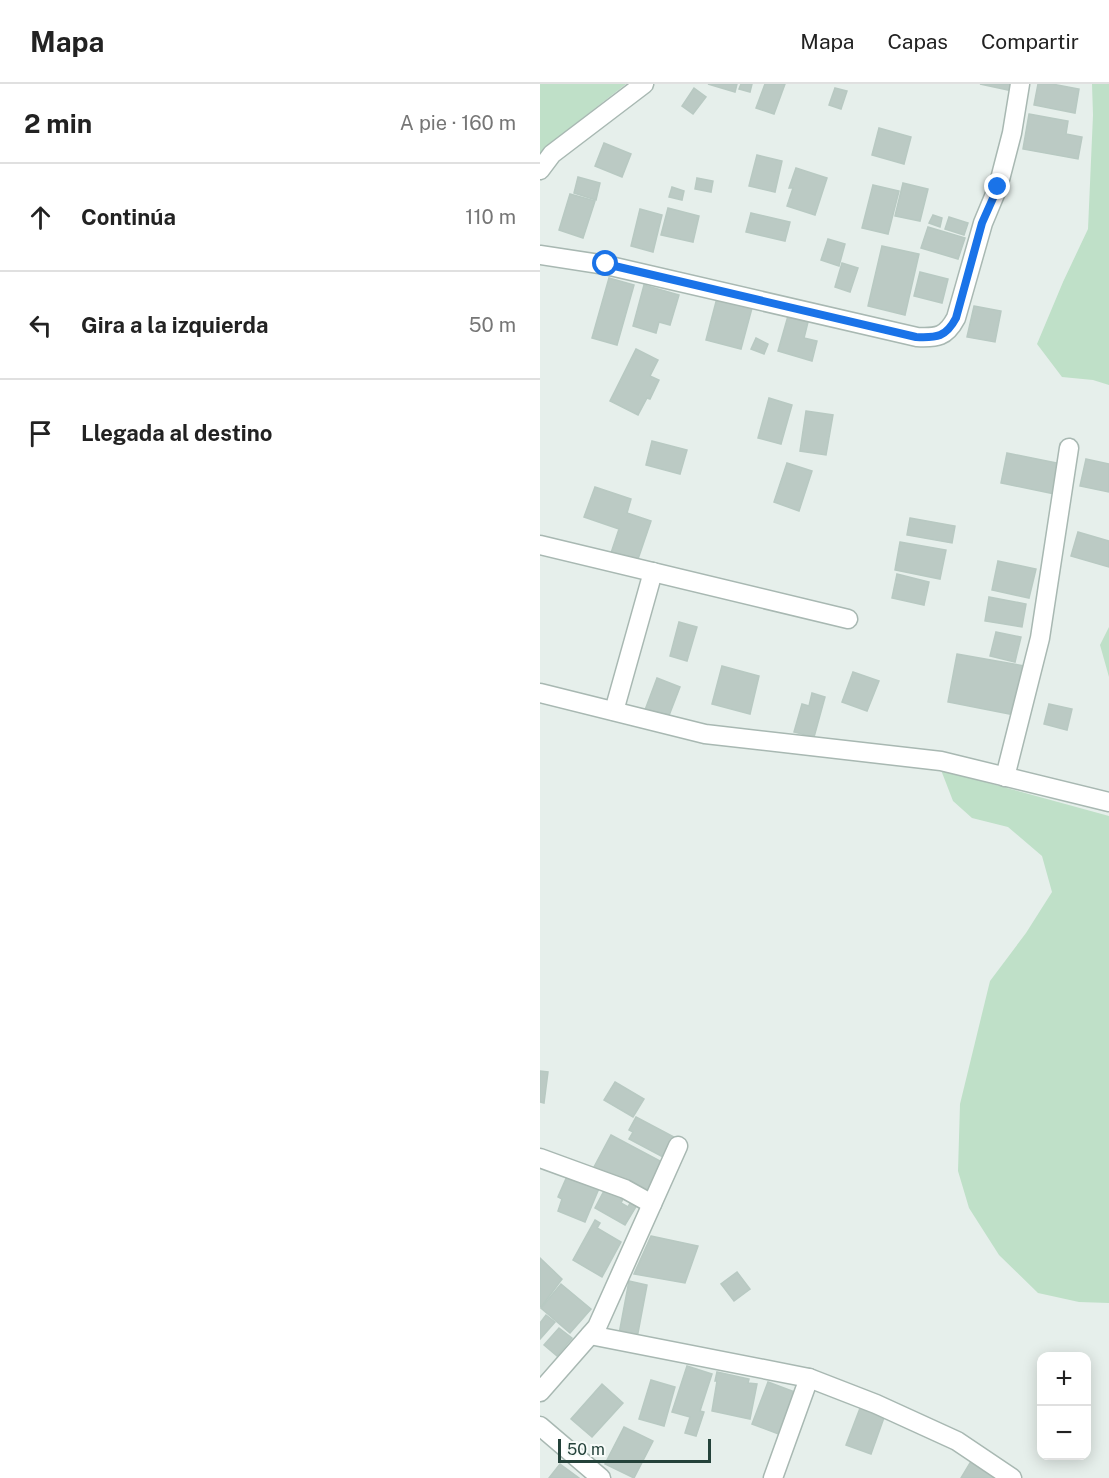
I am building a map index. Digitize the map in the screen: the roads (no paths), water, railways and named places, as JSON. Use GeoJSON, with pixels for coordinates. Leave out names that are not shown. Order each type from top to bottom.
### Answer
{"type":"FeatureCollection","features":[{"type":"Feature","properties":{"kind":"street"},"geometry":{"type":"LineString","coordinates":[[540,170],[552,154],[644,84]]}},
{"type":"Feature","properties":{"kind":"street"},"geometry":{"type":"LineString","coordinates":[[540,255],[606,264],[916,337],[943,335],[950,329],[956,318],[982,223],[998,187],[1012,134],[1020,84]]}},
{"type":"Feature","properties":{"kind":"street"},"geometry":{"type":"LineString","coordinates":[[1005,777],[1040,638],[1069,448]]}},
{"type":"Feature","properties":{"kind":"street"},"geometry":{"type":"LineString","coordinates":[[540,544],[848,619]]}},
{"type":"Feature","properties":{"kind":"street"},"geometry":{"type":"LineString","coordinates":[[614,711],[653,572]]}},
{"type":"Feature","properties":{"kind":"street"},"geometry":{"type":"LineString","coordinates":[[540,693],[705,734],[941,761],[1109,802]]}},
{"type":"Feature","properties":{"kind":"street"},"geometry":{"type":"LineString","coordinates":[[540,1392],[597,1327],[678,1146]]}},
{"type":"Feature","properties":{"kind":"street"},"geometry":{"type":"LineString","coordinates":[[540,1158],[625,1189],[652,1204]]}},
{"type":"Feature","properties":{"kind":"street"},"geometry":{"type":"LineString","coordinates":[[590,1335],[809,1378],[876,1404],[957,1442],[1012,1478]]}},
{"type":"Feature","properties":{"kind":"street"},"geometry":{"type":"LineString","coordinates":[[773,1478],[809,1378]]}},
{"type":"Feature","properties":{"kind":"street"},"geometry":{"type":"LineString","coordinates":[[540,1426],[601,1478]]}}]}
